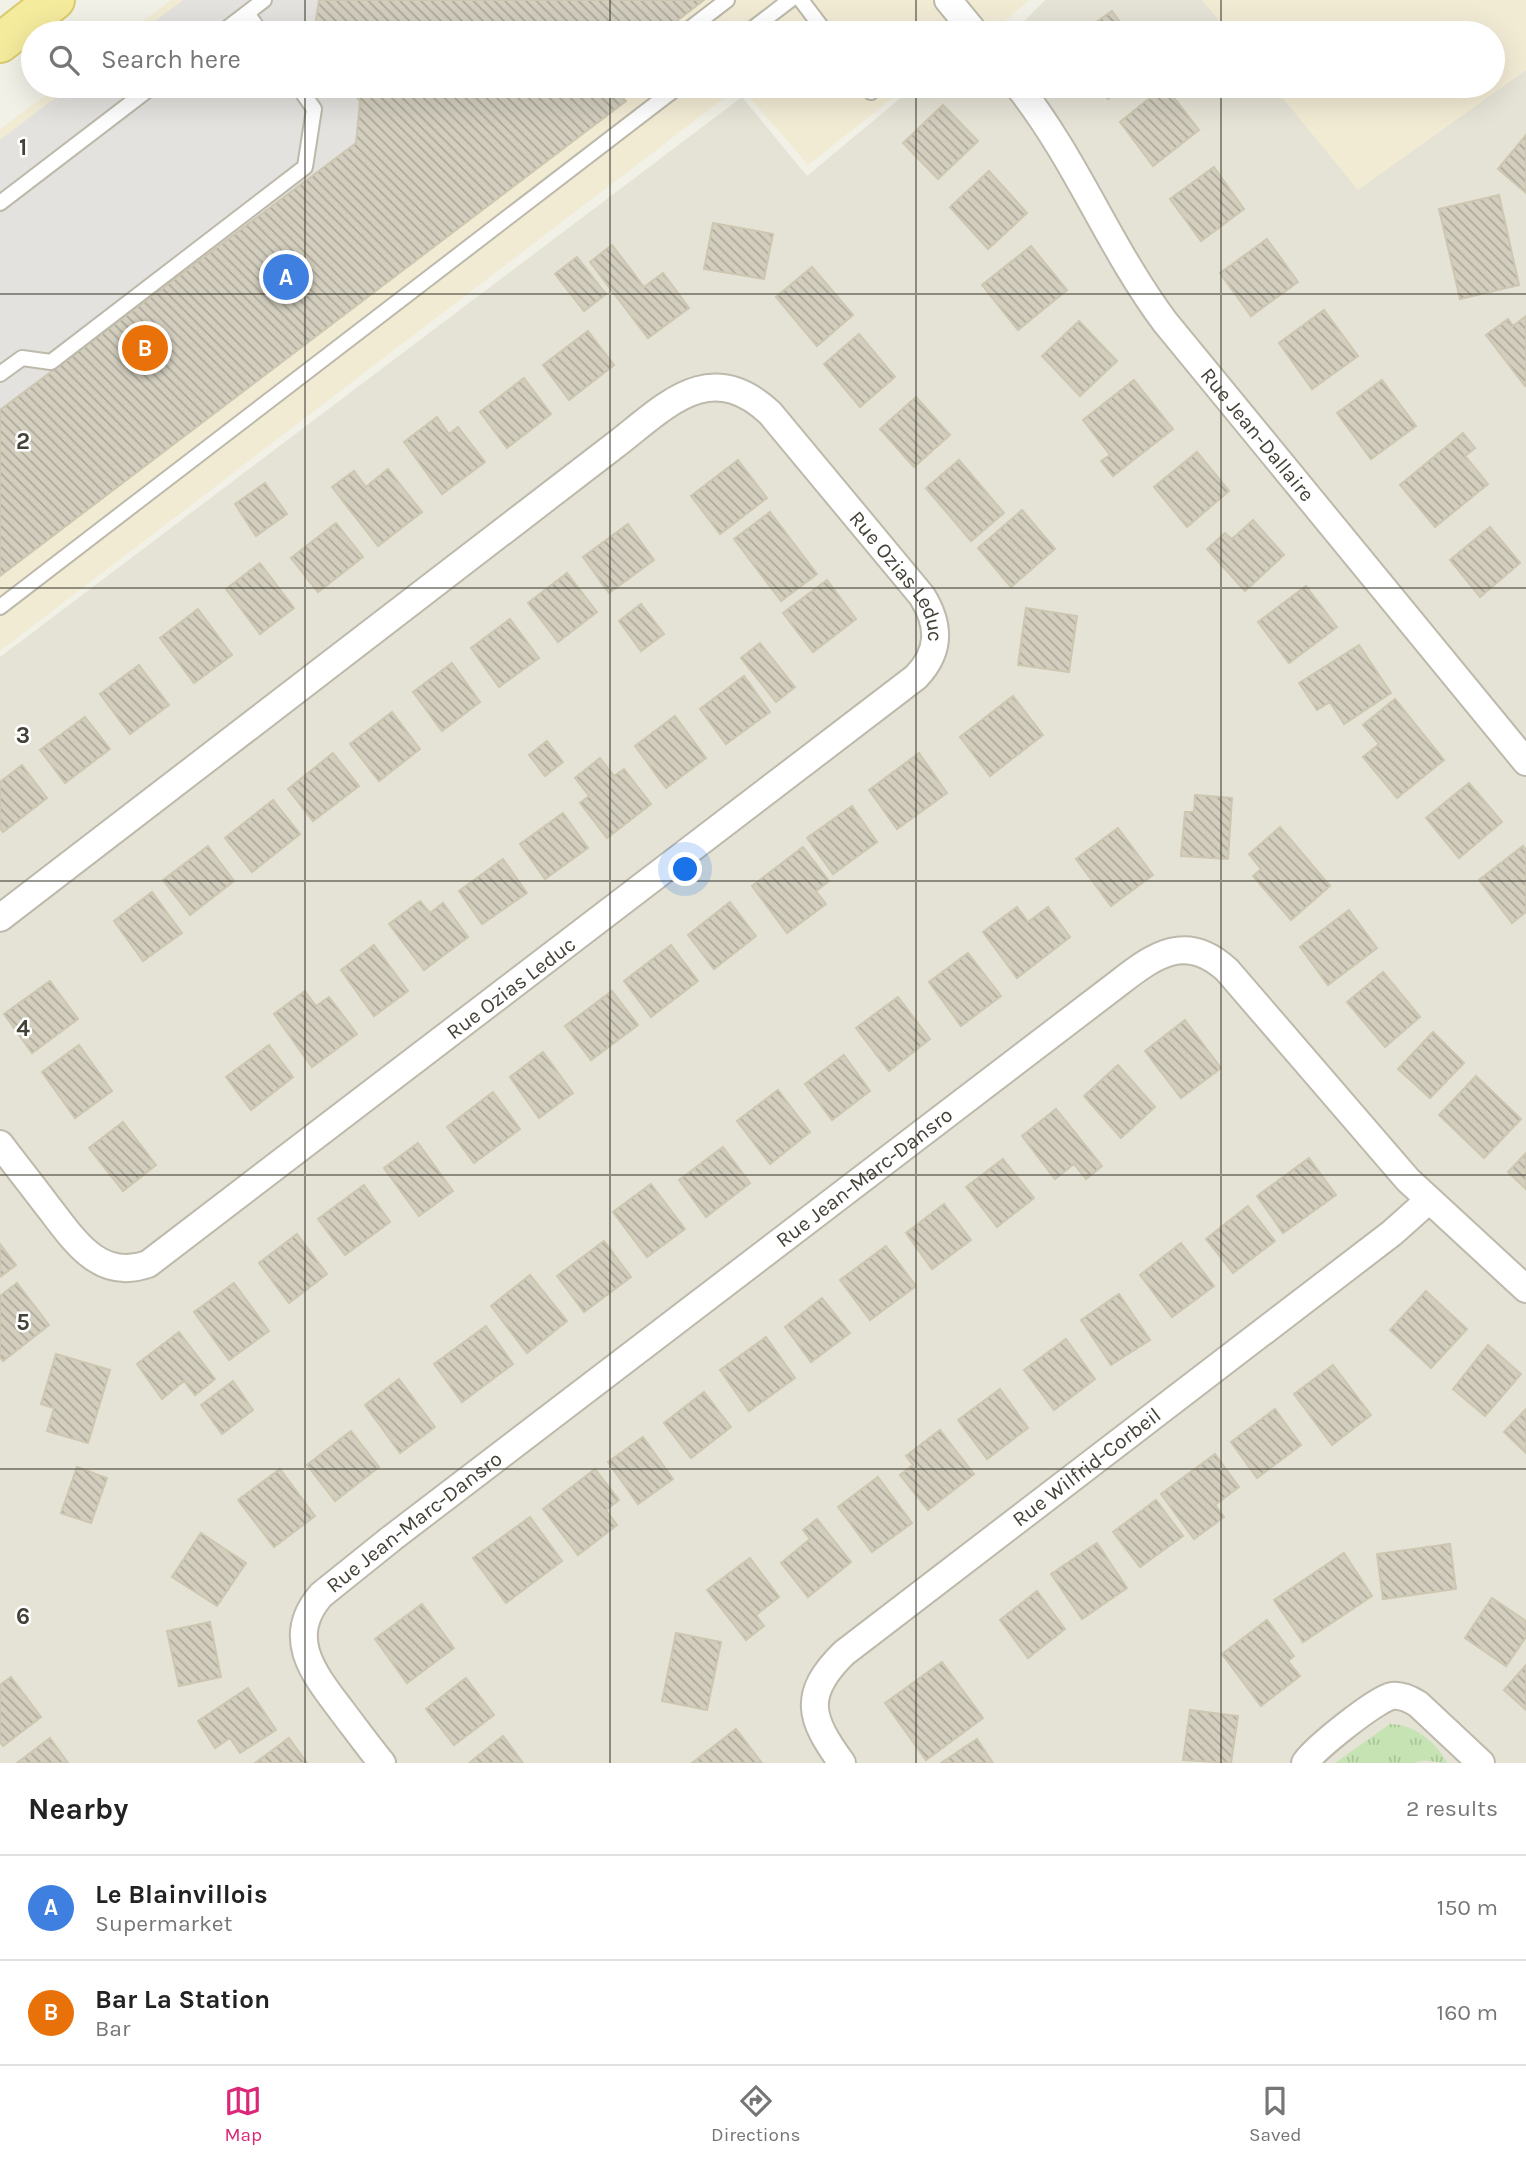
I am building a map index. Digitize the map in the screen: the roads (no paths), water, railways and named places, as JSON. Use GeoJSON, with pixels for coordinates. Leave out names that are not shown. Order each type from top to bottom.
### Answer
{"type":"FeatureCollection","features":[{"type":"Feature","properties":{"kind":"main road"},"geometry":{"type":"LineString","coordinates":[[28,21],[55,0]]}},
{"type":"Feature","properties":{"kind":"main road"},"geometry":{"type":"LineString","coordinates":[[0,43],[21,27]]}},
{"type":"Feature","properties":{"kind":"street"},"geometry":{"type":"LineString","coordinates":[[948,0],[965,21]]}},
{"type":"Feature","properties":{"kind":"street","name":"Rue Jean-Dallaire"},"geometry":{"type":"LineString","coordinates":[[1026,98],[1052,133],[1128,268],[1165,322],[1526,761]]}},
{"type":"Feature","properties":{"kind":"street","name":"Rue Ozias Leduc"},"geometry":{"type":"LineString","coordinates":[[0,918],[603,454],[679,397],[693,390],[719,387],[734,389],[758,402],[770,413],[922,596],[936,622],[930,657],[916,677],[148,1264],[119,1268],[108,1266],[85,1252],[0,1144]]}},
{"type":"Feature","properties":{"kind":"street","name":"Rue Jean-Marc-Dansro"},"geometry":{"type":"LineString","coordinates":[[382,1763],[325,1689],[304,1649],[305,1625],[313,1605],[321,1595],[1155,957],[1186,950],[1197,951],[1218,961],[1384,1154],[1429,1200],[1526,1289]]}},
{"type":"Feature","properties":{"kind":"street","name":"Rue Wilfrid-Corbeil"},"geometry":{"type":"LineString","coordinates":[[842,1763],[821,1733],[814,1711],[815,1698],[825,1674],[844,1653],[1392,1233],[1429,1200]]}},
{"type":"Feature","properties":{"kind":"street"},"geometry":{"type":"LineString","coordinates":[[1305,1763],[1315,1750],[1391,1696],[1418,1704],[1481,1763]]}},
{"type":"Feature","properties":{"kind":"lane"},"geometry":{"type":"LineString","coordinates":[[237,21],[264,0]]}},
{"type":"Feature","properties":{"kind":"lane"},"geometry":{"type":"LineString","coordinates":[[700,21],[727,0]]}},
{"type":"Feature","properties":{"kind":"lane"},"geometry":{"type":"LineString","coordinates":[[763,21],[790,0]]}},
{"type":"Feature","properties":{"kind":"lane"},"geometry":{"type":"LineString","coordinates":[[801,0],[817,21]]}},
{"type":"Feature","properties":{"kind":"lane"},"geometry":{"type":"LineString","coordinates":[[247,13],[253,21]]}},
{"type":"Feature","properties":{"kind":"lane"},"geometry":{"type":"LineString","coordinates":[[0,203],[137,98]]}},
{"type":"Feature","properties":{"kind":"lane"},"geometry":{"type":"LineString","coordinates":[[0,374],[22,358],[51,362],[305,167],[314,109],[306,98]]}},
{"type":"Feature","properties":{"kind":"lane"},"geometry":{"type":"LineString","coordinates":[[0,607],[663,98]]}},
{"type":"Feature","properties":{"kind":"place","name":"Le Blainvillois"},"geometry":{"type":"Point","coordinates":[286,277]}},
{"type":"Feature","properties":{"kind":"place","name":"Bar La Station"},"geometry":{"type":"Point","coordinates":[145,348]}}]}
